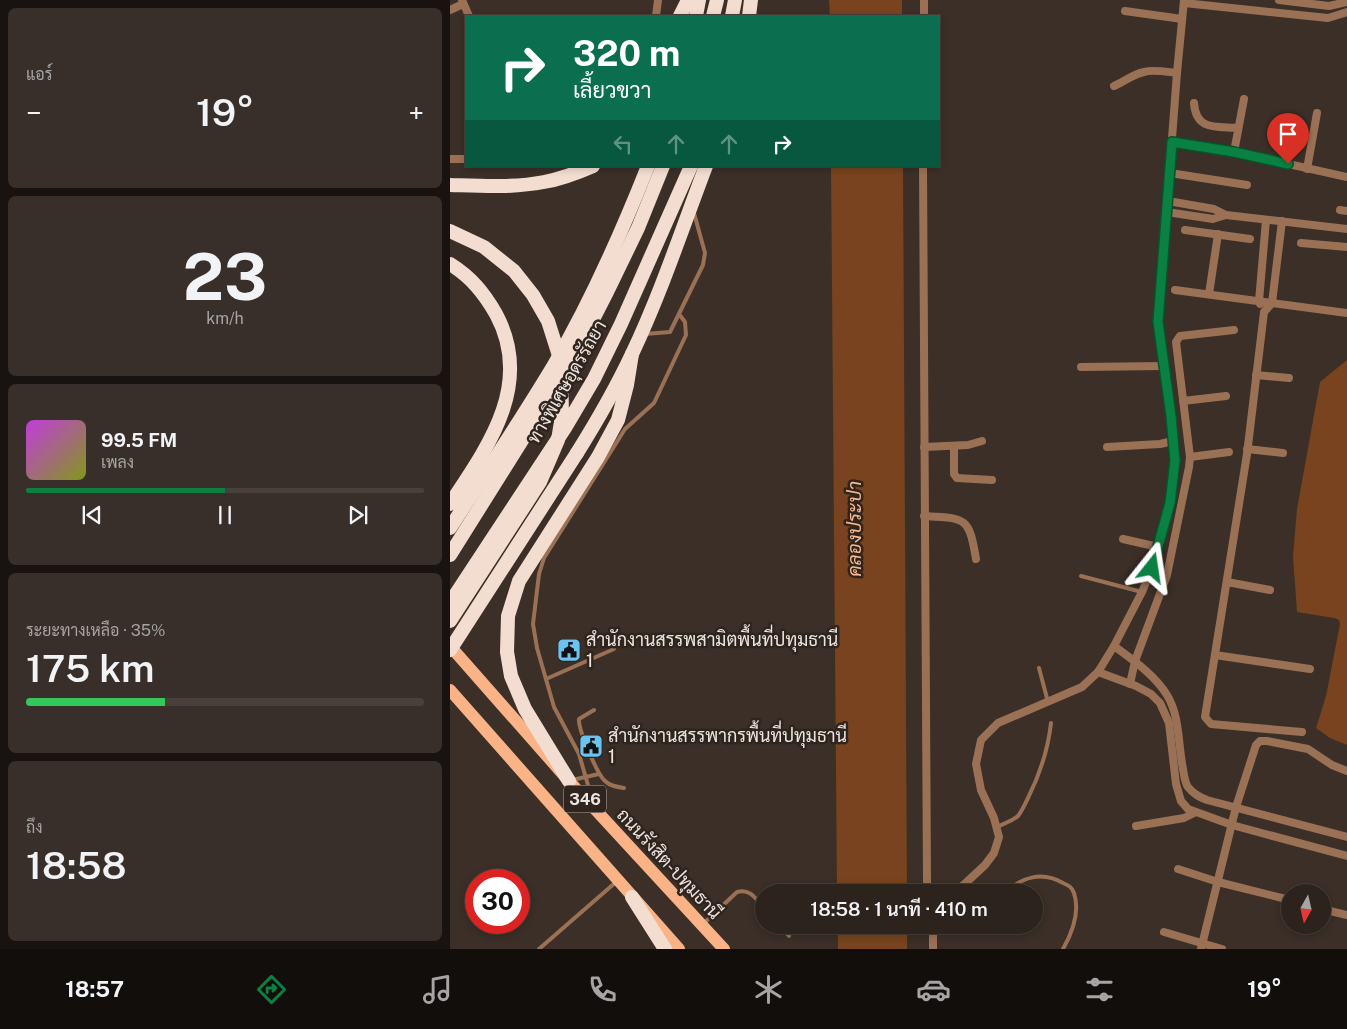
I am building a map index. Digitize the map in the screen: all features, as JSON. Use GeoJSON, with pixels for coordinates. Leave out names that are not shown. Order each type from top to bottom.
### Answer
{"type":"FeatureCollection","features":[{"type":"Feature","properties":{"kind":"highway"},"geometry":{"type":"LineString","coordinates":[[696,15],[699,0]]}},
{"type":"Feature","properties":{"kind":"highway"},"geometry":{"type":"LineString","coordinates":[[713,15],[717,0]]}},
{"type":"Feature","properties":{"kind":"highway"},"geometry":{"type":"LineString","coordinates":[[732,15],[735,0]]}},
{"type":"Feature","properties":{"kind":"highway"},"geometry":{"type":"LineString","coordinates":[[748,15],[751,0]]}},
{"type":"Feature","properties":{"kind":"highway"},"geometry":{"type":"LineString","coordinates":[[450,186],[508,186],[544,182],[570,176],[591,167]]}},
{"type":"Feature","properties":{"kind":"highway"},"geometry":{"type":"LineString","coordinates":[[450,528],[555,364],[625,224],[648,167]]}},
{"type":"Feature","properties":{"kind":"highway","name":"ทางพิเศษอุดรรัถยา"},"geometry":{"type":"LineString","coordinates":[[450,556],[571,362],[622,260],[663,167]]}},
{"type":"Feature","properties":{"kind":"highway","name":"ทางพิเศษอุดรรัถยา"},"geometry":{"type":"LineString","coordinates":[[450,603],[565,428],[594,379],[625,315],[691,167]]}},
{"type":"Feature","properties":{"kind":"highway"},"geometry":{"type":"LineString","coordinates":[[450,650],[604,408],[641,334],[706,167]]}},
{"type":"Feature","properties":{"kind":"highway"},"geometry":{"type":"LineString","coordinates":[[450,231],[484,247],[514,271],[533,295],[548,321],[561,362],[562,416],[558,440],[540,482],[450,620]]}},
{"type":"Feature","properties":{"kind":"highway"},"geometry":{"type":"LineString","coordinates":[[450,264],[477,285],[489,302],[500,321],[511,363],[509,386],[504,406],[492,438],[450,504]]}},
{"type":"Feature","properties":{"kind":"highway"},"geometry":{"type":"LineString","coordinates":[[569,781],[525,709],[511,676],[507,652],[508,616],[519,581],[598,457],[618,420],[627,385],[632,354]]}},
{"type":"Feature","properties":{"kind":"highway"},"geometry":{"type":"LineString","coordinates":[[632,897],[664,949]]}},
{"type":"Feature","properties":{"kind":"main road","name":"ถนนรังสิต-ปทุมธานี"},"geometry":{"type":"LineString","coordinates":[[450,646],[569,781],[724,949]]}},
{"type":"Feature","properties":{"kind":"main road","name":"346"},"geometry":{"type":"LineString","coordinates":[[450,690],[678,949]]}},
{"type":"Feature","properties":{"kind":"street"},"geometry":{"type":"LineString","coordinates":[[656,15],[658,0]]}},
{"type":"Feature","properties":{"kind":"street"},"geometry":{"type":"LineString","coordinates":[[924,0],[924,15]]}},
{"type":"Feature","properties":{"kind":"street"},"geometry":{"type":"LineString","coordinates":[[1278,0],[1329,6],[1346,1]]}},
{"type":"Feature","properties":{"kind":"street"},"geometry":{"type":"LineString","coordinates":[[965,884],[985,865],[994,853],[999,837],[994,818],[981,790],[976,764],[982,740],[998,723],[1082,687],[1098,672],[1142,592],[1152,568],[1170,503],[1175,461],[1158,322],[1184,1],[1225,4],[1328,18],[1347,12]]}},
{"type":"Feature","properties":{"kind":"street"},"geometry":{"type":"LineString","coordinates":[[450,10],[463,2],[469,15]]}},
{"type":"Feature","properties":{"kind":"street"},"geometry":{"type":"LineString","coordinates":[[1328,18],[1329,6]]}},
{"type":"Feature","properties":{"kind":"street"},"geometry":{"type":"LineString","coordinates":[[1125,11],[1182,19]]}},
{"type":"Feature","properties":{"kind":"street"},"geometry":{"type":"LineString","coordinates":[[1114,86],[1142,72],[1177,73]]}},
{"type":"Feature","properties":{"kind":"street"},"geometry":{"type":"LineString","coordinates":[[1234,152],[1244,99]]}},
{"type":"Feature","properties":{"kind":"street"},"geometry":{"type":"LineString","coordinates":[[1194,103],[1195,114],[1199,121],[1204,124],[1238,128]]}},
{"type":"Feature","properties":{"kind":"street"},"geometry":{"type":"LineString","coordinates":[[1306,169],[1317,113]]}},
{"type":"Feature","properties":{"kind":"street"},"geometry":{"type":"LineString","coordinates":[[1172,142],[1234,152],[1347,177]]}},
{"type":"Feature","properties":{"kind":"street"},"geometry":{"type":"LineString","coordinates":[[450,159],[465,159]]}},
{"type":"Feature","properties":{"kind":"street"},"geometry":{"type":"LineString","coordinates":[[923,167],[924,516],[928,884]]}},
{"type":"Feature","properties":{"kind":"street"},"geometry":{"type":"LineString","coordinates":[[1170,173],[1247,185]]}},
{"type":"Feature","properties":{"kind":"street"},"geometry":{"type":"LineString","coordinates":[[1168,201],[1214,209],[1226,215],[1347,229]]}},
{"type":"Feature","properties":{"kind":"street"},"geometry":{"type":"LineString","coordinates":[[1167,212],[1213,219],[1226,215]]}},
{"type":"Feature","properties":{"kind":"street"},"geometry":{"type":"LineString","coordinates":[[1266,220],[1259,301],[1264,312],[1247,449],[1205,717],[1211,724],[1302,732]]}},
{"type":"Feature","properties":{"kind":"street"},"geometry":{"type":"LineString","coordinates":[[1264,312],[1272,303],[1282,222]]}},
{"type":"Feature","properties":{"kind":"street"},"geometry":{"type":"LineString","coordinates":[[1185,230],[1250,239]]}},
{"type":"Feature","properties":{"kind":"street"},"geometry":{"type":"LineString","coordinates":[[1209,294],[1218,234]]}},
{"type":"Feature","properties":{"kind":"street"},"geometry":{"type":"LineString","coordinates":[[1300,243],[1347,247]]}},
{"type":"Feature","properties":{"kind":"street"},"geometry":{"type":"LineString","coordinates":[[1175,290],[1347,313]]}},
{"type":"Feature","properties":{"kind":"street"},"geometry":{"type":"LineString","coordinates":[[1130,684],[1136,661],[1167,575],[1190,457],[1176,348],[1178,338],[1185,335],[1234,330]]}},
{"type":"Feature","properties":{"kind":"street"},"geometry":{"type":"LineString","coordinates":[[1081,367],[1164,366]]}},
{"type":"Feature","properties":{"kind":"street"},"geometry":{"type":"LineString","coordinates":[[1256,375],[1289,378]]}},
{"type":"Feature","properties":{"kind":"street"},"geometry":{"type":"LineString","coordinates":[[1183,401],[1226,396]]}},
{"type":"Feature","properties":{"kind":"street"},"geometry":{"type":"LineString","coordinates":[[924,447],[968,446],[982,441]]}},
{"type":"Feature","properties":{"kind":"street"},"geometry":{"type":"LineString","coordinates":[[1106,447],[1160,444],[1173,441]]}},
{"type":"Feature","properties":{"kind":"street"},"geometry":{"type":"LineString","coordinates":[[954,447],[954,474],[957,478],[992,480]]}},
{"type":"Feature","properties":{"kind":"street"},"geometry":{"type":"LineString","coordinates":[[1247,449],[1283,453]]}},
{"type":"Feature","properties":{"kind":"street"},"geometry":{"type":"LineString","coordinates":[[1190,457],[1229,452]]}},
{"type":"Feature","properties":{"kind":"street"},"geometry":{"type":"LineString","coordinates":[[924,516],[942,517],[964,522],[970,530],[976,559]]}},
{"type":"Feature","properties":{"kind":"street"},"geometry":{"type":"LineString","coordinates":[[1123,539],[1158,547]]}},
{"type":"Feature","properties":{"kind":"street"},"geometry":{"type":"LineString","coordinates":[[1227,582],[1270,590]]}},
{"type":"Feature","properties":{"kind":"street"},"geometry":{"type":"LineString","coordinates":[[1114,646],[1136,661],[1168,696],[1176,717],[1180,752],[1187,786],[1197,796],[1347,837]]}},
{"type":"Feature","properties":{"kind":"street"},"geometry":{"type":"LineString","coordinates":[[1215,655],[1310,669]]}},
{"type":"Feature","properties":{"kind":"street"},"geometry":{"type":"LineString","coordinates":[[1098,672],[1151,694],[1160,703],[1168,723],[1176,784],[1181,801],[1188,809],[1194,813],[1232,825],[1347,856]]}},
{"type":"Feature","properties":{"kind":"street"},"geometry":{"type":"LineString","coordinates":[[1201,946],[1236,807],[1253,750],[1260,741],[1308,749],[1332,765],[1347,771]]}},
{"type":"Feature","properties":{"kind":"street"},"geometry":{"type":"LineString","coordinates":[[1136,826],[1184,818],[1194,813]]}},
{"type":"Feature","properties":{"kind":"street"},"geometry":{"type":"LineString","coordinates":[[1178,869],[1218,882],[1281,898]]}},
{"type":"Feature","properties":{"kind":"street"},"geometry":{"type":"LineString","coordinates":[[1331,911],[1347,915]]}},
{"type":"Feature","properties":{"kind":"street"},"geometry":{"type":"LineString","coordinates":[[1164,932],[1201,946],[1222,949]]}},
{"type":"Feature","properties":{"kind":"street"},"geometry":{"type":"LineString","coordinates":[[933,934],[933,949]]}},
{"type":"Feature","properties":{"kind":"lane"},"geometry":{"type":"LineString","coordinates":[[641,334],[670,332],[703,266],[705,253],[692,204]]}},
{"type":"Feature","properties":{"kind":"lane"},"geometry":{"type":"LineString","coordinates":[[595,809],[579,754],[554,707],[546,679],[533,624],[539,574],[544,558],[625,429],[654,404],[686,335],[685,322],[679,314]]}},
{"type":"Feature","properties":{"kind":"lane"},"geometry":{"type":"LineString","coordinates":[[1082,576],[1142,592]]}},
{"type":"Feature","properties":{"kind":"lane"},"geometry":{"type":"LineString","coordinates":[[546,679],[614,649]]}},
{"type":"Feature","properties":{"kind":"lane"},"geometry":{"type":"LineString","coordinates":[[1039,668],[1048,702]]}},
{"type":"Feature","properties":{"kind":"lane"},"geometry":{"type":"LineString","coordinates":[[594,710],[579,719],[579,724],[599,774],[612,786],[624,788]]}},
{"type":"Feature","properties":{"kind":"lane"},"geometry":{"type":"LineString","coordinates":[[996,827],[1017,817],[1021,811],[1035,784],[1045,757],[1051,724]]}},
{"type":"Feature","properties":{"kind":"lane"},"geometry":{"type":"LineString","coordinates":[[569,781],[599,774]]}},
{"type":"Feature","properties":{"kind":"lane"},"geometry":{"type":"LineString","coordinates":[[1015,884],[1035,876],[1046,876],[1071,887],[1076,904],[1073,930],[1063,949]]}},
{"type":"Feature","properties":{"kind":"lane"},"geometry":{"type":"LineString","coordinates":[[540,949],[618,880]]}},
{"type":"Feature","properties":{"kind":"lane"},"geometry":{"type":"LineString","coordinates":[[702,925],[737,892],[741,890],[749,892],[755,898]]}},
{"type":"Feature","properties":{"kind":"water"},"geometry":{"type":"Polygon","coordinates":[[[829,0],[902,0],[902,15],[830,15],[829,0]]]}},
{"type":"Feature","properties":{"kind":"water","name":"คลองประปา"},"geometry":{"type":"Polygon","coordinates":[[[831,167],[903,167],[907,884],[837,884],[831,167]]]}},
{"type":"Feature","properties":{"kind":"water"},"geometry":{"type":"Polygon","coordinates":[[[1347,360],[1347,745],[1330,738],[1316,728],[1326,696],[1340,624],[1339,620],[1297,612],[1293,556],[1297,509],[1320,382],[1347,360]]]}},
{"type":"Feature","properties":{"kind":"water"},"geometry":{"type":"Polygon","coordinates":[[[838,934],[907,934],[907,949],[838,949],[838,934]]]}},
{"type":"Feature","properties":{"kind":"place","name":"สำนักงานสรรพสามิตพื้นที่ปทุมธานี 1"},"geometry":{"type":"Point","coordinates":[569,650]}},
{"type":"Feature","properties":{"kind":"place","name":"สำนักงานสรรพากรพื้นที่ปทุมธานี 1"},"geometry":{"type":"Point","coordinates":[591,746]}},
{"type":"Feature","properties":{"kind":"route"},"geometry":{"type":"LineString","coordinates":[[1152,568],[1170,503],[1175,461],[1158,322],[1172,142],[1234,152],[1288,164]]}}]}
